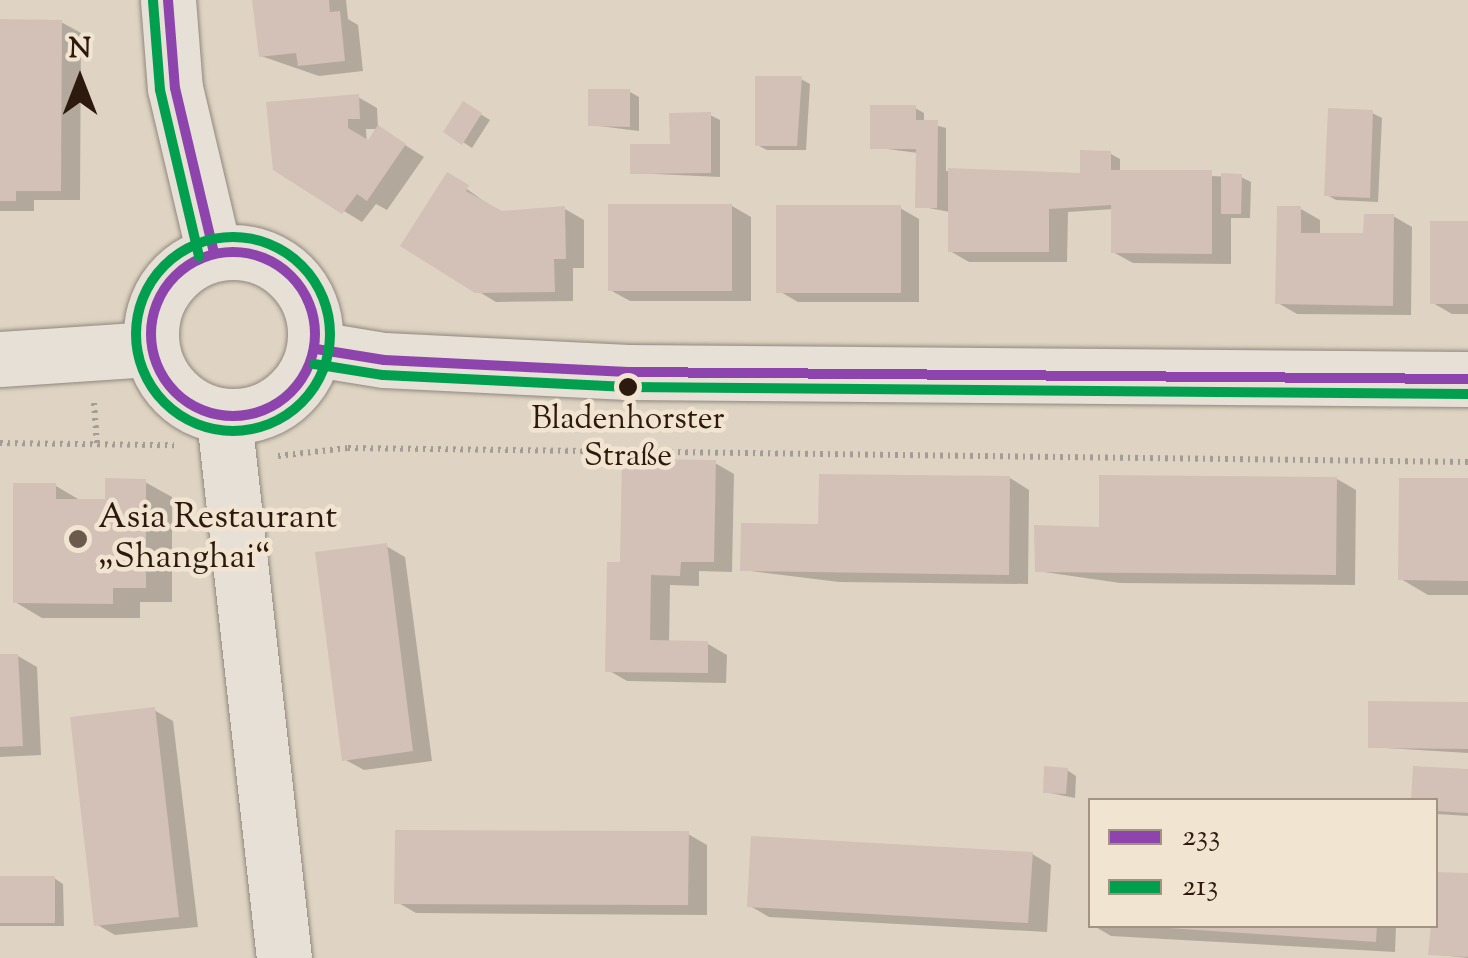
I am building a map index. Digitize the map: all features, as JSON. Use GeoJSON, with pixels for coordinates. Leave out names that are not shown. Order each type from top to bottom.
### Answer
{"type":"FeatureCollection","features":[{"type":"Feature","properties":{"kind":"main road"},"geometry":{"type":"LineString","coordinates":[[168,0],[175,88],[214,253]]}},
{"type":"Feature","properties":{"kind":"main road"},"geometry":{"type":"LineString","coordinates":[[226,440],[255,415],[283,401],[305,378],[316,348],[315,316],[302,286],[278,264],[247,252],[214,253],[186,266],[164,288],[151,318],[151,349],[164,382],[226,440],[284,958]]}},
{"type":"Feature","properties":{"kind":"main road"},"geometry":{"type":"LineString","coordinates":[[316,348],[384,360],[628,372],[1468,379]]}},
{"type":"Feature","properties":{"kind":"main road"},"geometry":{"type":"LineString","coordinates":[[0,359],[151,349]]}},
{"type":"Feature","properties":{"kind":"path"},"geometry":{"type":"LineString","coordinates":[[94,397],[97,444]]}},
{"type":"Feature","properties":{"kind":"path"},"geometry":{"type":"LineString","coordinates":[[0,443],[174,445],[226,440],[348,448],[1468,462]]}},
{"type":"Feature","properties":{"kind":"building"},"geometry":{"type":"Polygon","coordinates":[[[252,0],[329,0],[330,12],[340,11],[345,61],[298,66],[296,53],[259,57],[252,0]]]}},
{"type":"Feature","properties":{"kind":"building"},"geometry":{"type":"Polygon","coordinates":[[[0,19],[62,20],[61,191],[16,191],[16,201],[0,201],[0,19]]]}},
{"type":"Feature","properties":{"kind":"building"},"geometry":{"type":"Polygon","coordinates":[[[755,76],[802,76],[797,146],[755,146],[755,76]]]}},
{"type":"Feature","properties":{"kind":"building"},"geometry":{"type":"Polygon","coordinates":[[[588,89],[630,89],[630,127],[588,126],[588,89]]]}},
{"type":"Feature","properties":{"kind":"building"},"geometry":{"type":"Polygon","coordinates":[[[359,94],[360,119],[348,119],[348,128],[368,140],[378,125],[406,144],[367,201],[357,194],[342,214],[273,170],[266,102],[359,94]]]}},
{"type":"Feature","properties":{"kind":"building"},"geometry":{"type":"Polygon","coordinates":[[[463,101],[482,113],[462,145],[443,132],[463,101]]]}},
{"type":"Feature","properties":{"kind":"building"},"geometry":{"type":"Polygon","coordinates":[[[870,105],[916,105],[916,120],[938,120],[937,208],[915,208],[916,149],[870,149],[870,105]]]}},
{"type":"Feature","properties":{"kind":"building"},"geometry":{"type":"Polygon","coordinates":[[[1328,108],[1373,110],[1370,198],[1324,196],[1328,108]]]}},
{"type":"Feature","properties":{"kind":"building"},"geometry":{"type":"Polygon","coordinates":[[[711,112],[711,173],[630,174],[630,144],[670,144],[669,113],[711,112]]]}},
{"type":"Feature","properties":{"kind":"building"},"geometry":{"type":"Polygon","coordinates":[[[1080,150],[1111,151],[1111,170],[1212,170],[1212,254],[1111,253],[1111,205],[1049,209],[1049,252],[948,252],[948,168],[1080,173],[1080,150]]]}},
{"type":"Feature","properties":{"kind":"building"},"geometry":{"type":"Polygon","coordinates":[[[447,172],[469,185],[466,191],[502,211],[565,206],[566,259],[554,259],[555,292],[475,293],[400,246],[447,172]]]}},
{"type":"Feature","properties":{"kind":"building"},"geometry":{"type":"Polygon","coordinates":[[[1221,173],[1242,174],[1241,214],[1221,214],[1221,173]]]}},
{"type":"Feature","properties":{"kind":"building"},"geometry":{"type":"Polygon","coordinates":[[[608,204],[732,204],[732,291],[608,291],[608,204]]]}},
{"type":"Feature","properties":{"kind":"building"},"geometry":{"type":"Polygon","coordinates":[[[776,205],[901,205],[901,293],[776,293],[776,205]]]}},
{"type":"Feature","properties":{"kind":"building"},"geometry":{"type":"Polygon","coordinates":[[[1277,206],[1301,206],[1301,233],[1363,233],[1364,214],[1394,214],[1393,306],[1275,304],[1277,206]]]}},
{"type":"Feature","properties":{"kind":"building"},"geometry":{"type":"Polygon","coordinates":[[[1430,221],[1468,221],[1468,304],[1430,304],[1430,221]]]}},
{"type":"Feature","properties":{"kind":"building"},"geometry":{"type":"Polygon","coordinates":[[[622,459],[716,460],[714,562],[681,562],[680,576],[651,575],[650,640],[708,641],[708,673],[605,672],[607,562],[620,562],[622,459]]]}},
{"type":"Feature","properties":{"kind":"building"},"geometry":{"type":"Polygon","coordinates":[[[819,474],[1010,476],[1009,575],[740,571],[741,523],[818,524],[819,474]]]}},
{"type":"Feature","properties":{"kind":"building"},"geometry":{"type":"Polygon","coordinates":[[[1099,475],[1337,477],[1336,575],[1035,572],[1034,525],[1099,527],[1099,475]]]}},
{"type":"Feature","properties":{"kind":"building"},"geometry":{"type":"Polygon","coordinates":[[[105,478],[146,479],[146,588],[113,588],[113,604],[13,603],[13,483],[56,483],[56,499],[105,499],[105,478]]]}},
{"type":"Feature","properties":{"kind":"building"},"geometry":{"type":"Polygon","coordinates":[[[1399,478],[1468,478],[1468,581],[1398,580],[1399,478]]]}},
{"type":"Feature","properties":{"kind":"building"},"geometry":{"type":"Polygon","coordinates":[[[387,543],[413,751],[342,761],[315,552],[387,543]]]}},
{"type":"Feature","properties":{"kind":"building"},"geometry":{"type":"Polygon","coordinates":[[[0,654],[18,654],[23,746],[0,747],[0,654]]]}},
{"type":"Feature","properties":{"kind":"building"},"geometry":{"type":"Polygon","coordinates":[[[1368,701],[1468,702],[1468,749],[1368,748],[1368,701]]]}},
{"type":"Feature","properties":{"kind":"building"},"geometry":{"type":"Polygon","coordinates":[[[155,707],[179,917],[94,926],[70,717],[155,707]]]}},
{"type":"Feature","properties":{"kind":"building"},"geometry":{"type":"Polygon","coordinates":[[[1044,766],[1068,768],[1066,794],[1043,793],[1044,766]]]}},
{"type":"Feature","properties":{"kind":"building"},"geometry":{"type":"Polygon","coordinates":[[[1413,766],[1468,769],[1468,813],[1438,811],[1438,798],[1411,798],[1413,766]]]}},
{"type":"Feature","properties":{"kind":"building"},"geometry":{"type":"Polygon","coordinates":[[[395,830],[689,831],[688,905],[394,904],[395,830]]]}},
{"type":"Feature","properties":{"kind":"building"},"geometry":{"type":"Polygon","coordinates":[[[751,836],[1033,852],[1028,923],[747,907],[751,836]]]}},
{"type":"Feature","properties":{"kind":"building"},"geometry":{"type":"Polygon","coordinates":[[[1438,872],[1468,873],[1468,957],[1428,955],[1431,928],[1438,928],[1438,872]]]}},
{"type":"Feature","properties":{"kind":"building"},"geometry":{"type":"Polygon","coordinates":[[[0,876],[55,876],[55,923],[0,923],[0,876]]]}},
{"type":"Feature","properties":{"kind":"building"},"geometry":{"type":"Polygon","coordinates":[[[1169,928],[1377,928],[1376,942],[1169,928]]]}},
{"type":"Feature","properties":{"kind":"transit line","name":"233"},"geometry":{"type":"LineString","coordinates":[[168,0],[175,88],[214,253]]}},
{"type":"Feature","properties":{"kind":"transit line","name":"213"},"geometry":{"type":"LineString","coordinates":[[153,1],[160,90],[199,256]]}},
{"type":"Feature","properties":{"kind":"transit line","name":"213"},"geometry":{"type":"LineString","coordinates":[[233,237],[270,244],[302,265],[323,297],[330,334],[323,371],[302,403],[270,424],[233,431],[196,424],[164,403],[143,371],[136,334],[143,297],[164,265],[196,244],[233,237]]}},
{"type":"Feature","properties":{"kind":"transit line","name":"233"},"geometry":{"type":"LineString","coordinates":[[233,252],[265,258],[291,276],[309,302],[315,334],[309,366],[291,392],[265,410],[233,416],[201,410],[175,392],[157,366],[151,334],[157,302],[175,276],[201,258],[233,252]]}},
{"type":"Feature","properties":{"kind":"transit line","name":"233"},"geometry":{"type":"LineString","coordinates":[[316,349],[384,360],[628,372],[1468,379]]}},
{"type":"Feature","properties":{"kind":"transit line","name":"213"},"geometry":{"type":"LineString","coordinates":[[314,364],[383,375],[628,387],[1468,394]]}},
{"type":"Feature","properties":{"kind":"place","name":"Bladenhorster Straße"},"geometry":{"type":"Point","coordinates":[628,387]}},
{"type":"Feature","properties":{"kind":"place","name":"Asia Restaurant „Shanghai“"},"geometry":{"type":"Point","coordinates":[78,539]}}]}
